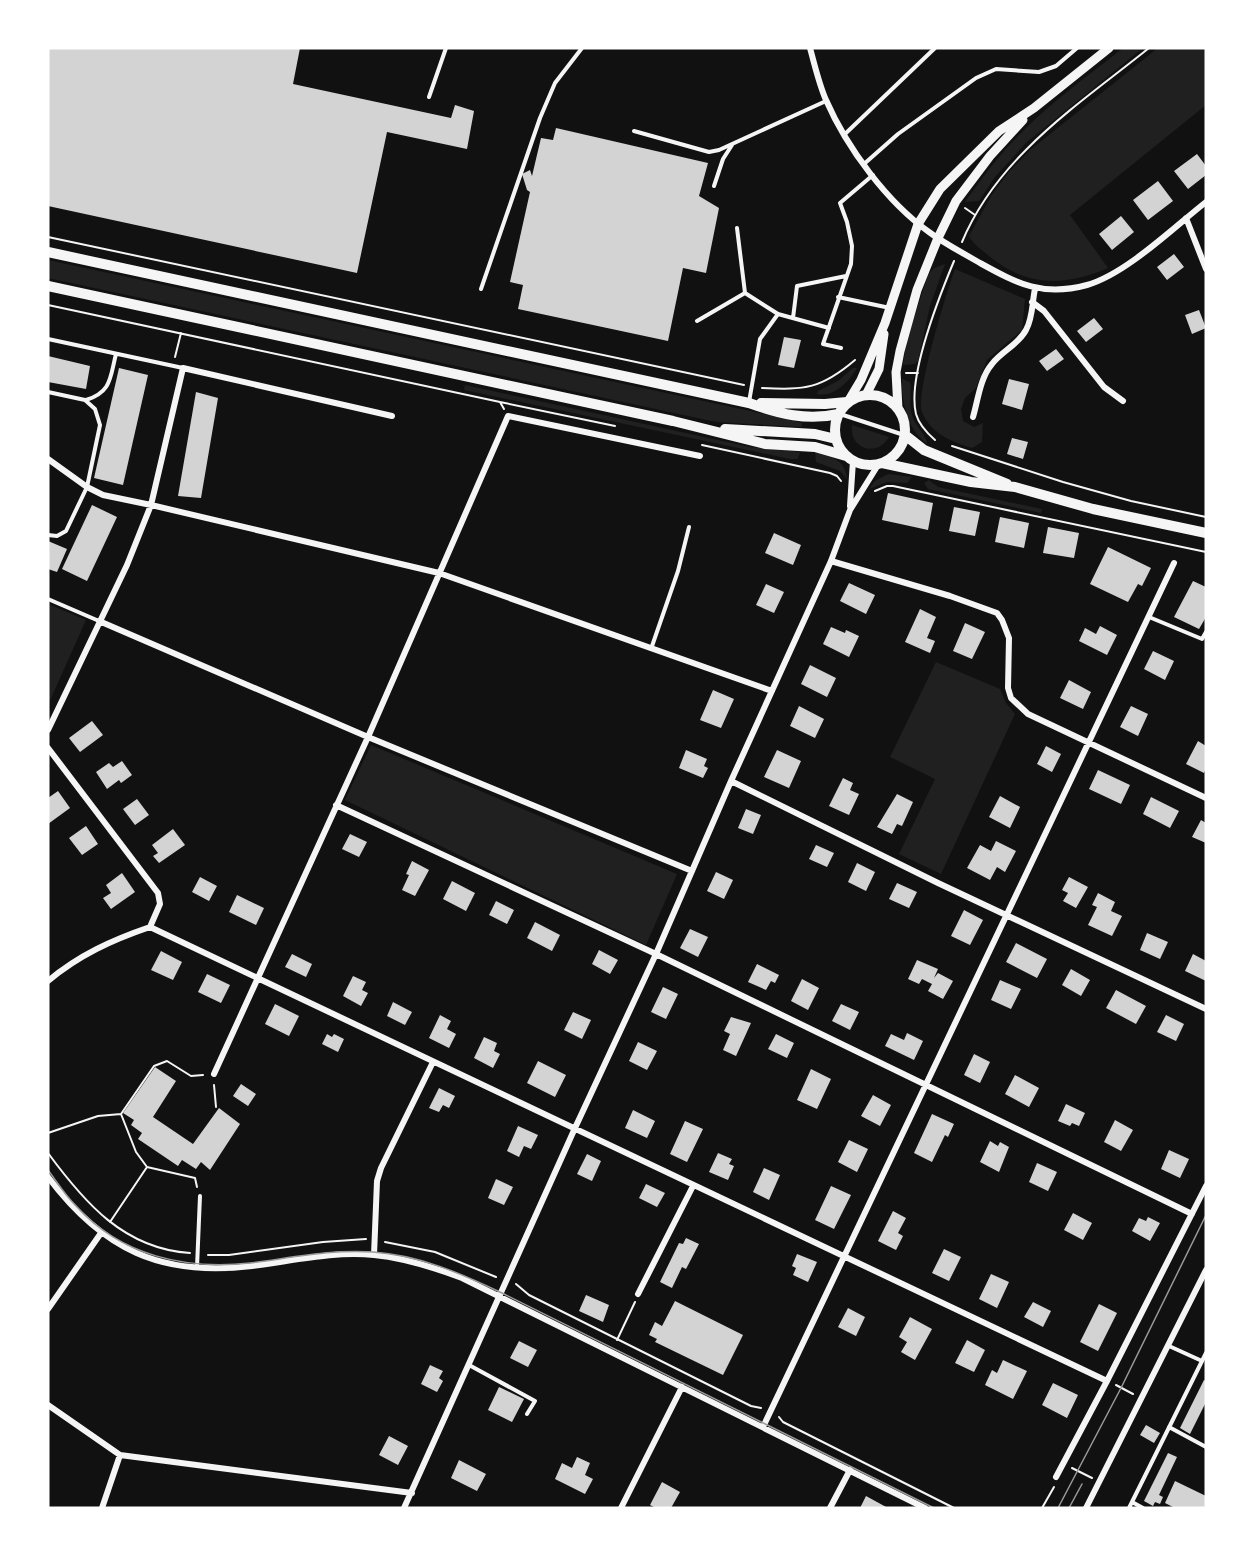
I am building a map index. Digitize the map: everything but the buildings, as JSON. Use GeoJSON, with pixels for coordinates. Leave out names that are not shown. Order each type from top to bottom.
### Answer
{"type":"FeatureCollection","features":[{"type":"Feature","properties":{"kind":"main road"},"geometry":{"type":"LineString","coordinates":[[48,252],[749,403],[795,417],[821,418],[839,414]]}},
{"type":"Feature","properties":{"kind":"main road"},"geometry":{"type":"LineString","coordinates":[[48,286],[694,426],[765,444],[815,447],[849,458],[861,465],[880,464],[971,483],[1015,487]]}},
{"type":"Feature","properties":{"kind":"main road"},"geometry":{"type":"LineString","coordinates":[[749,403],[825,404],[848,401],[866,395],[886,400],[898,409],[905,426],[905,435],[897,452],[880,464]]}},
{"type":"Feature","properties":{"kind":"main road"},"geometry":{"type":"LineString","coordinates":[[848,401],[839,414],[835,430],[836,439],[849,458]]}},
{"type":"Feature","properties":{"kind":"main road"},"geometry":{"type":"LineString","coordinates":[[694,426],[815,434],[836,439]]}},
{"type":"Feature","properties":{"kind":"main road"},"geometry":{"type":"LineString","coordinates":[[905,435],[924,450],[1015,487],[1094,509],[1206,533]]}},
{"type":"Feature","properties":{"kind":"street"},"geometry":{"type":"LineString","coordinates":[[810,48],[826,101],[856,154],[899,205],[918,224],[938,238],[1019,283],[1035,289],[1066,289],[1100,281],[1127,265],[1206,201]]}},
{"type":"Feature","properties":{"kind":"street"},"geometry":{"type":"LineString","coordinates":[[848,401],[861,380],[885,323],[918,224],[928,206],[949,180],[999,131],[1034,108],[1109,48]]}},
{"type":"Feature","properties":{"kind":"street"},"geometry":{"type":"LineString","coordinates":[[898,409],[896,372],[900,351],[917,290],[938,238],[956,201],[990,156],[1034,108]]}},
{"type":"Feature","properties":{"kind":"street"},"geometry":{"type":"LineString","coordinates":[[1186,218],[1206,269]]}},
{"type":"Feature","properties":{"kind":"street"},"geometry":{"type":"LineString","coordinates":[[974,417],[985,374],[1026,330],[1031,319],[1035,289]]}},
{"type":"Feature","properties":{"kind":"street"},"geometry":{"type":"LineString","coordinates":[[1032,302],[1044,311],[1104,387],[1123,401]]}},
{"type":"Feature","properties":{"kind":"street"},"geometry":{"type":"LineString","coordinates":[[866,395],[879,369],[885,323]]}},
{"type":"Feature","properties":{"kind":"street"},"geometry":{"type":"LineString","coordinates":[[48,730],[127,565],[151,505],[183,368],[392,416]]}},
{"type":"Feature","properties":{"kind":"street"},"geometry":{"type":"LineString","coordinates":[[214,1074],[368,737],[508,416],[700,456]]}},
{"type":"Feature","properties":{"kind":"street"},"geometry":{"type":"LineString","coordinates":[[849,458],[852,488],[850,510]]}},
{"type":"Feature","properties":{"kind":"street"},"geometry":{"type":"LineString","coordinates":[[48,459],[87,487],[103,495],[439,573],[772,691]]}},
{"type":"Feature","properties":{"kind":"street"},"geometry":{"type":"LineString","coordinates":[[404,1508],[656,954],[730,781],[831,561],[850,510],[880,464]]}},
{"type":"Feature","properties":{"kind":"street"},"geometry":{"type":"LineString","coordinates":[[831,561],[950,596],[997,613],[1009,638],[1008,688],[1011,698],[1028,714],[1206,798]]}},
{"type":"Feature","properties":{"kind":"street"},"geometry":{"type":"LineString","coordinates":[[763,1427],[1174,563]]}},
{"type":"Feature","properties":{"kind":"street"},"geometry":{"type":"LineString","coordinates":[[99,621],[368,737],[692,872]]}},
{"type":"Feature","properties":{"kind":"street"},"geometry":{"type":"LineString","coordinates":[[48,748],[158,893],[160,904],[150,927],[100,946],[48,981]]}},
{"type":"Feature","properties":{"kind":"street"},"geometry":{"type":"LineString","coordinates":[[730,781],[1206,1009]]}},
{"type":"Feature","properties":{"kind":"street"},"geometry":{"type":"LineString","coordinates":[[336,805],[656,954],[1192,1214]]}},
{"type":"Feature","properties":{"kind":"street"},"geometry":{"type":"LineString","coordinates":[[150,927],[1107,1381]]}},
{"type":"Feature","properties":{"kind":"street"},"geometry":{"type":"LineString","coordinates":[[374,1255],[377,1181],[381,1168],[433,1062]]}},
{"type":"Feature","properties":{"kind":"street"},"geometry":{"type":"LineString","coordinates":[[48,1177],[74,1209],[101,1233],[139,1254],[161,1262],[197,1269],[252,1266],[321,1256],[374,1255],[408,1260],[462,1278],[925,1508]]}},
{"type":"Feature","properties":{"kind":"street"},"geometry":{"type":"LineString","coordinates":[[638,1294],[693,1186]]}},
{"type":"Feature","properties":{"kind":"street"},"geometry":{"type":"LineString","coordinates":[[1056,1477],[1206,1186]]}},
{"type":"Feature","properties":{"kind":"street"},"geometry":{"type":"LineString","coordinates":[[48,1309],[101,1233]]}},
{"type":"Feature","properties":{"kind":"street"},"geometry":{"type":"LineString","coordinates":[[1086,1508],[1206,1270]]}},
{"type":"Feature","properties":{"kind":"street"},"geometry":{"type":"LineString","coordinates":[[621,1508],[682,1387]]}},
{"type":"Feature","properties":{"kind":"street"},"geometry":{"type":"LineString","coordinates":[[48,1405],[120,1455],[412,1493]]}},
{"type":"Feature","properties":{"kind":"street"},"geometry":{"type":"LineString","coordinates":[[102,1508],[120,1455]]}},
{"type":"Feature","properties":{"kind":"street"},"geometry":{"type":"LineString","coordinates":[[830,1508],[850,1470]]}},
{"type":"Feature","properties":{"kind":"lane"},"geometry":{"type":"LineString","coordinates":[[429,97],[446,48]]}},
{"type":"Feature","properties":{"kind":"lane"},"geometry":{"type":"LineString","coordinates":[[481,289],[540,118],[555,83],[582,48]]}},
{"type":"Feature","properties":{"kind":"lane"},"geometry":{"type":"LineString","coordinates":[[845,134],[935,48]]}},
{"type":"Feature","properties":{"kind":"lane"},"geometry":{"type":"LineString","coordinates":[[864,164],[898,134],[976,78],[996,69],[1039,72],[1056,66],[1077,48]]}},
{"type":"Feature","properties":{"kind":"lane"},"geometry":{"type":"LineString","coordinates":[[634,131],[709,152],[733,145],[826,101]]}},
{"type":"Feature","properties":{"kind":"lane"},"geometry":{"type":"LineString","coordinates":[[714,186],[723,159],[733,145]]}},
{"type":"Feature","properties":{"kind":"lane"},"geometry":{"type":"LineString","coordinates":[[841,348],[823,344],[851,264],[852,246],[840,203],[874,175]]}},
{"type":"Feature","properties":{"kind":"lane"},"geometry":{"type":"LineString","coordinates":[[736,228],[745,293],[778,315],[829,328]]}},
{"type":"Feature","properties":{"kind":"lane"},"geometry":{"type":"LineString","coordinates":[[793,318],[797,286],[847,276]]}},
{"type":"Feature","properties":{"kind":"lane"},"geometry":{"type":"LineString","coordinates":[[697,321],[745,293]]}},
{"type":"Feature","properties":{"kind":"lane"},"geometry":{"type":"LineString","coordinates":[[838,297],[890,308]]}},
{"type":"Feature","properties":{"kind":"lane"},"geometry":{"type":"LineString","coordinates":[[749,403],[760,339],[778,315]]}},
{"type":"Feature","properties":{"kind":"lane"},"geometry":{"type":"LineString","coordinates":[[48,339],[183,368]]}},
{"type":"Feature","properties":{"kind":"lane"},"geometry":{"type":"LineString","coordinates":[[48,392],[86,400],[99,396],[109,385],[116,354]]}},
{"type":"Feature","properties":{"kind":"lane"},"geometry":{"type":"LineString","coordinates":[[48,535],[57,536],[66,531],[87,487],[100,425],[95,409],[86,400]]}},
{"type":"Feature","properties":{"kind":"lane"},"geometry":{"type":"LineString","coordinates":[[839,414],[905,435]]}},
{"type":"Feature","properties":{"kind":"lane"},"geometry":{"type":"LineString","coordinates":[[651,649],[678,571],[689,527]]}},
{"type":"Feature","properties":{"kind":"lane"},"geometry":{"type":"LineString","coordinates":[[48,599],[99,621]]}},
{"type":"Feature","properties":{"kind":"lane"},"geometry":{"type":"LineString","coordinates":[[1148,617],[1202,639],[1206,632]]}},
{"type":"Feature","properties":{"kind":"lane"},"geometry":{"type":"LineString","coordinates":[[197,1269],[200,1196]]}},
{"type":"Feature","properties":{"kind":"lane"},"geometry":{"type":"LineString","coordinates":[[1169,1346],[1202,1361]]}},
{"type":"Feature","properties":{"kind":"lane"},"geometry":{"type":"LineString","coordinates":[[1129,1508],[1206,1355]]}},
{"type":"Feature","properties":{"kind":"lane"},"geometry":{"type":"LineString","coordinates":[[469,1365],[535,1401],[527,1414]]}},
{"type":"Feature","properties":{"kind":"lane"},"geometry":{"type":"LineString","coordinates":[[1169,1427],[1206,1447]]}},
{"type":"Feature","properties":{"kind":"lane"},"geometry":{"type":"LineString","coordinates":[[1132,1502],[1143,1508]]}},
{"type":"Feature","properties":{"kind":"path"},"geometry":{"type":"LineString","coordinates":[[936,441],[917,418],[915,397],[918,374],[934,308],[975,215],[992,188],[1028,146],[1149,48]]}},
{"type":"Feature","properties":{"kind":"path"},"geometry":{"type":"LineString","coordinates":[[48,237],[752,387],[808,388],[830,380],[855,360]]}},
{"type":"Feature","properties":{"kind":"path"},"geometry":{"type":"LineString","coordinates":[[48,305],[500,402],[508,416]]}},
{"type":"Feature","properties":{"kind":"path"},"geometry":{"type":"LineString","coordinates":[[174,366],[180,333]]}},
{"type":"Feature","properties":{"kind":"path"},"geometry":{"type":"LineString","coordinates":[[946,445],[1131,501],[1206,517]]}},
{"type":"Feature","properties":{"kind":"path"},"geometry":{"type":"LineString","coordinates":[[808,468],[837,476],[845,486],[852,488]]}},
{"type":"Feature","properties":{"kind":"path"},"geometry":{"type":"LineString","coordinates":[[861,491],[871,494],[887,486],[893,486],[1206,552]]}},
{"type":"Feature","properties":{"kind":"path"},"geometry":{"type":"LineString","coordinates":[[121,1114],[154,1066],[166,1061],[191,1076],[214,1074],[216,1107]]}},
{"type":"Feature","properties":{"kind":"path"},"geometry":{"type":"LineString","coordinates":[[48,1133],[98,1116],[121,1114]]}},
{"type":"Feature","properties":{"kind":"path"},"geometry":{"type":"LineString","coordinates":[[121,1114],[136,1152],[147,1167],[195,1178],[200,1196]]}},
{"type":"Feature","properties":{"kind":"path"},"geometry":{"type":"LineString","coordinates":[[110,1222],[147,1167]]}},
{"type":"Feature","properties":{"kind":"path"},"geometry":{"type":"LineString","coordinates":[[617,1340],[638,1294]]}},
{"type":"Feature","properties":{"kind":"path"},"geometry":{"type":"LineString","coordinates":[[1107,1381],[1142,1398]]}},
{"type":"Feature","properties":{"kind":"path"},"geometry":{"type":"LineString","coordinates":[[1064,1464],[1099,1482]]}},
{"type":"Feature","properties":{"kind":"path"},"geometry":{"type":"LineString","coordinates":[[1042,1508],[1056,1483],[1056,1477]]}},
{"type":"Feature","properties":{"kind":"shaded area"},"geometry":{"type":"Polygon","coordinates":[[[1123,48],[1143,48],[1027,142],[995,177],[979,201],[965,202],[998,158],[1032,122],[1123,48]]]}},
{"type":"Feature","properties":{"kind":"shaded area"},"geometry":{"type":"Polygon","coordinates":[[[1158,48],[1206,48],[1206,105],[1070,215],[1108,268],[1062,281],[1032,279],[1004,266],[978,247],[969,236],[991,196],[1008,173],[1030,150],[1158,48]]]}},
{"type":"Feature","properties":{"kind":"shaded area"},"geometry":{"type":"Polygon","coordinates":[[[48,260],[778,417],[802,423],[802,427],[716,422],[48,278],[48,260]]]}},
{"type":"Feature","properties":{"kind":"shaded area"},"geometry":{"type":"Polygon","coordinates":[[[945,264],[930,306],[918,361],[915,364],[903,365],[906,342],[928,275],[934,268],[945,264]]]}},
{"type":"Feature","properties":{"kind":"shaded area"},"geometry":{"type":"Polygon","coordinates":[[[955,269],[1025,299],[1022,330],[987,360],[976,388],[965,398],[961,409],[963,421],[974,427],[983,423],[982,442],[972,448],[950,440],[930,426],[922,412],[921,402],[927,365],[955,269]]]}},
{"type":"Feature","properties":{"kind":"shaded area"},"geometry":{"type":"Polygon","coordinates":[[[853,368],[857,368],[840,388],[829,394],[817,394],[818,391],[838,381],[853,368]]]}},
{"type":"Feature","properties":{"kind":"shaded area"},"geometry":{"type":"Polygon","coordinates":[[[902,379],[910,382],[912,414],[927,444],[910,423],[903,396],[902,379]]]}},
{"type":"Feature","properties":{"kind":"shaded area"},"geometry":{"type":"Polygon","coordinates":[[[465,385],[750,447],[800,452],[798,459],[790,459],[464,390],[465,385]]]}},
{"type":"Feature","properties":{"kind":"shaded area"},"geometry":{"type":"Polygon","coordinates":[[[852,425],[889,437],[878,447],[865,448],[855,440],[852,425]]]}},
{"type":"Feature","properties":{"kind":"shaded area"},"geometry":{"type":"Polygon","coordinates":[[[815,452],[837,460],[844,467],[847,479],[840,471],[816,462],[815,452]]]}},
{"type":"Feature","properties":{"kind":"shaded area"},"geometry":{"type":"Polygon","coordinates":[[[888,474],[912,477],[907,483],[887,482],[869,489],[875,481],[888,474]]]}},
{"type":"Feature","properties":{"kind":"shaded area"},"geometry":{"type":"Polygon","coordinates":[[[929,480],[938,487],[1042,509],[1041,513],[928,489],[924,483],[929,480]]]}},
{"type":"Feature","properties":{"kind":"shaded area"},"geometry":{"type":"Polygon","coordinates":[[[48,604],[86,620],[48,705],[48,604]]]}},
{"type":"Feature","properties":{"kind":"shaded area"},"geometry":{"type":"Polygon","coordinates":[[[936,662],[1000,689],[1006,703],[1015,714],[941,874],[899,854],[935,779],[890,757],[936,662]]]}},
{"type":"Feature","properties":{"kind":"shaded area"},"geometry":{"type":"Polygon","coordinates":[[[371,745],[677,874],[646,945],[345,800],[371,745]]]}},
{"type":"Feature","properties":{"kind":"tram line"},"geometry":{"type":"LineString","coordinates":[[48,1170],[72,1202],[94,1223],[113,1237],[156,1256],[202,1264],[226,1265],[357,1251],[407,1257],[455,1272],[502,1293],[934,1508]]}},
{"type":"Feature","properties":{"kind":"tram line"},"geometry":{"type":"LineString","coordinates":[[1058,1508],[1121,1388],[1206,1215]]}},
{"type":"Feature","properties":{"kind":"tram line"},"geometry":{"type":"LineString","coordinates":[[1069,1508],[1082,1484]]}}]}
